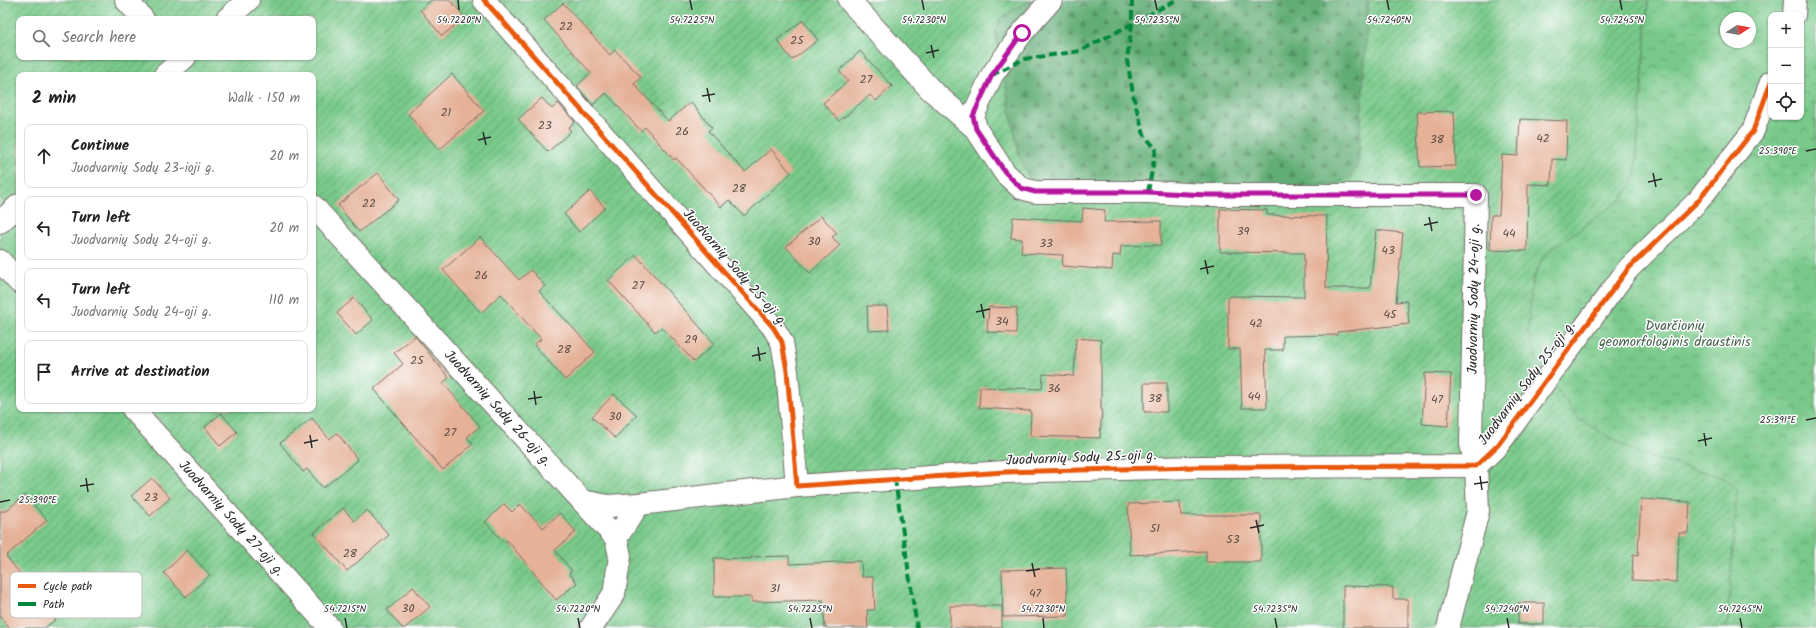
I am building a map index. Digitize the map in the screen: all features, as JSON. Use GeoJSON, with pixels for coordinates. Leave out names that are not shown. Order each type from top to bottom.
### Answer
{"type":"FeatureCollection","features":[{"type":"Feature","properties":{"kind":"street"},"geometry":{"type":"LineString","coordinates":[[126,0],[140,16]]}},
{"type":"Feature","properties":{"kind":"street"},"geometry":{"type":"LineString","coordinates":[[230,16],[248,0]]}},
{"type":"Feature","properties":{"kind":"street","name":"Juodvarnių Sodų 25-oji g."},"geometry":{"type":"LineString","coordinates":[[484,0],[773,327],[782,342],[787,371],[797,486],[1005,472],[1190,467],[1476,466],[1498,444],[1628,269],[1698,201],[1753,131],[1770,84]]}},
{"type":"Feature","properties":{"kind":"street","name":"Juodvarnių Sodų 24-oji g."},"geometry":{"type":"LineString","coordinates":[[849,0],[932,90],[976,129],[1005,172],[1021,188],[1035,192],[1148,192],[1207,195],[1476,195],[1471,444],[1476,466]]}},
{"type":"Feature","properties":{"kind":"street"},"geometry":{"type":"LineString","coordinates":[[976,129],[973,116],[992,75],[1022,33],[1051,0]]}},
{"type":"Feature","properties":{"kind":"street"},"geometry":{"type":"LineString","coordinates":[[1794,12],[1795,0]]}},
{"type":"Feature","properties":{"kind":"street"},"geometry":{"type":"LineString","coordinates":[[0,222],[16,208]]}},
{"type":"Feature","properties":{"kind":"street","name":"Juodvarnių Sodų 26-oji g."},"geometry":{"type":"LineString","coordinates":[[316,209],[616,538]]}},
{"type":"Feature","properties":{"kind":"street"},"geometry":{"type":"LineString","coordinates":[[0,261],[16,279]]}},
{"type":"Feature","properties":{"kind":"street","name":"Juodvarnių Sodų 27-oji g."},"geometry":{"type":"LineString","coordinates":[[136,412],[330,628]]}},
{"type":"Feature","properties":{"kind":"street"},"geometry":{"type":"LineString","coordinates":[[1448,628],[1478,511],[1476,466]]}},
{"type":"Feature","properties":{"kind":"street"},"geometry":{"type":"LineString","coordinates":[[582,501],[608,506],[639,504],[797,486]]}},
{"type":"Feature","properties":{"kind":"street"},"geometry":{"type":"LineString","coordinates":[[591,628],[614,594],[620,556],[616,538],[639,504]]}},
{"type":"Feature","properties":{"kind":"green space"},"geometry":{"type":"Polygon","coordinates":[[[0,0],[1036,0],[1023,3],[1000,19],[995,32],[1019,156],[1028,177],[1047,188],[1335,185],[1351,177],[1358,166],[1369,0],[1648,0],[1635,180],[1622,199],[1545,254],[1532,281],[1528,332],[1537,361],[1580,420],[1641,455],[1725,478],[1737,491],[1727,628],[0,628],[0,0]]]}},
{"type":"Feature","properties":{"kind":"green space"},"geometry":{"type":"Polygon","coordinates":[[[1036,0],[1369,0],[1358,166],[1351,177],[1335,185],[1047,188],[1028,177],[1019,156],[995,32],[999,19],[1023,3],[1036,0]]]}},
{"type":"Feature","properties":{"kind":"green space","name":"Dvarčionių geomorfologinis draustinis"},"geometry":{"type":"Polygon","coordinates":[[[1648,0],[1816,0],[1816,628],[1727,628],[1729,615],[1476,466],[1536,361],[1528,332],[1532,281],[1545,253],[1622,199],[1635,180],[1648,0]]]}},
{"type":"Feature","properties":{"kind":"building"},"geometry":{"type":"Polygon","coordinates":[[[431,0],[450,0],[465,17],[442,36],[420,10],[431,0]]]}},
{"type":"Feature","properties":{"kind":"building"},"geometry":{"type":"Polygon","coordinates":[[[563,3],[610,55],[615,50],[641,77],[634,84],[668,121],[691,102],[712,128],[708,131],[745,172],[771,149],[791,173],[744,216],[729,200],[721,207],[676,158],[674,160],[645,127],[641,131],[606,93],[593,105],[577,86],[591,73],[544,20],[563,3]]]}},
{"type":"Feature","properties":{"kind":"building"},"geometry":{"type":"Polygon","coordinates":[[[803,20],[818,40],[792,60],[777,40],[803,20]]]}},
{"type":"Feature","properties":{"kind":"building"},"geometry":{"type":"Polygon","coordinates":[[[860,51],[892,86],[876,101],[870,95],[839,121],[823,103],[848,81],[839,71],[860,51]]]}},
{"type":"Feature","properties":{"kind":"building"},"geometry":{"type":"Polygon","coordinates":[[[452,74],[484,111],[439,150],[408,114],[452,74]]]}},
{"type":"Feature","properties":{"kind":"building"},"geometry":{"type":"Polygon","coordinates":[[[542,98],[552,109],[558,103],[575,122],[568,128],[571,131],[548,152],[518,119],[542,98]]]}},
{"type":"Feature","properties":{"kind":"building"},"geometry":{"type":"Polygon","coordinates":[[[1454,111],[1456,166],[1420,167],[1417,112],[1454,111]]]}},
{"type":"Feature","properties":{"kind":"building"},"geometry":{"type":"Polygon","coordinates":[[[1520,119],[1567,121],[1566,160],[1552,159],[1551,185],[1528,184],[1527,251],[1490,250],[1491,215],[1499,215],[1502,155],[1518,156],[1520,119]]]}},
{"type":"Feature","properties":{"kind":"building"},"geometry":{"type":"Polygon","coordinates":[[[378,173],[399,200],[359,232],[338,205],[378,173]]]}},
{"type":"Feature","properties":{"kind":"building"},"geometry":{"type":"Polygon","coordinates":[[[590,191],[605,208],[579,232],[564,214],[590,191]]]}},
{"type":"Feature","properties":{"kind":"building"},"geometry":{"type":"Polygon","coordinates":[[[1083,208],[1105,210],[1104,222],[1161,221],[1161,245],[1121,246],[1120,256],[1113,255],[1112,270],[1062,266],[1063,255],[1021,253],[1022,239],[1011,238],[1013,217],[1082,221],[1083,208]]]}},
{"type":"Feature","properties":{"kind":"building"},"geometry":{"type":"Polygon","coordinates":[[[1220,209],[1267,210],[1267,215],[1327,216],[1326,288],[1370,288],[1376,230],[1403,233],[1396,302],[1407,301],[1409,324],[1337,332],[1337,335],[1283,336],[1283,350],[1265,350],[1267,408],[1242,408],[1240,349],[1228,349],[1228,296],[1304,297],[1304,253],[1220,252],[1220,209]]]}},
{"type":"Feature","properties":{"kind":"building"},"geometry":{"type":"Polygon","coordinates":[[[821,216],[837,233],[832,237],[840,245],[810,273],[786,247],[821,216]]]}},
{"type":"Feature","properties":{"kind":"building"},"geometry":{"type":"Polygon","coordinates":[[[480,237],[519,280],[531,270],[545,286],[539,291],[595,352],[565,380],[534,345],[541,339],[501,294],[481,313],[443,270],[480,237]]]}},
{"type":"Feature","properties":{"kind":"building"},"geometry":{"type":"Polygon","coordinates":[[[636,255],[715,344],[694,362],[662,327],[655,332],[608,280],[636,255]]]}},
{"type":"Feature","properties":{"kind":"building"},"geometry":{"type":"Polygon","coordinates":[[[354,298],[373,320],[356,335],[337,313],[354,298]]]}},
{"type":"Feature","properties":{"kind":"building"},"geometry":{"type":"Polygon","coordinates":[[[867,306],[887,306],[889,330],[868,331],[867,306]]]}},
{"type":"Feature","properties":{"kind":"building"},"geometry":{"type":"Polygon","coordinates":[[[989,307],[1017,308],[1016,333],[987,332],[989,307]]]}},
{"type":"Feature","properties":{"kind":"building"},"geometry":{"type":"Polygon","coordinates":[[[415,336],[449,378],[443,383],[480,426],[467,437],[473,444],[443,470],[374,389],[403,364],[394,353],[415,336]]]}},
{"type":"Feature","properties":{"kind":"building"},"geometry":{"type":"Polygon","coordinates":[[[1076,338],[1101,340],[1102,409],[1100,438],[1030,436],[1031,411],[979,408],[980,387],[1042,389],[1043,374],[1074,376],[1076,338]]]}},
{"type":"Feature","properties":{"kind":"building"},"geometry":{"type":"Polygon","coordinates":[[[1425,373],[1451,374],[1448,426],[1422,424],[1425,373]]]}},
{"type":"Feature","properties":{"kind":"building"},"geometry":{"type":"Polygon","coordinates":[[[1144,383],[1167,383],[1167,412],[1144,412],[1144,383]]]}},
{"type":"Feature","properties":{"kind":"building"},"geometry":{"type":"Polygon","coordinates":[[[614,394],[637,415],[615,438],[592,417],[614,394]]]}},
{"type":"Feature","properties":{"kind":"building"},"geometry":{"type":"Polygon","coordinates":[[[221,413],[237,432],[220,446],[205,427],[221,413]]]}},
{"type":"Feature","properties":{"kind":"building"},"geometry":{"type":"Polygon","coordinates":[[[312,418],[329,439],[337,433],[358,460],[323,488],[307,469],[303,472],[280,443],[312,418]]]}},
{"type":"Feature","properties":{"kind":"building"},"geometry":{"type":"Polygon","coordinates":[[[152,478],[170,498],[150,516],[131,496],[152,478]]]}},
{"type":"Feature","properties":{"kind":"building"},"geometry":{"type":"Polygon","coordinates":[[[25,495],[47,520],[6,556],[19,572],[10,572],[10,618],[55,618],[56,619],[45,628],[9,628],[0,617],[0,511],[6,511],[25,495]]]}},
{"type":"Feature","properties":{"kind":"building"},"geometry":{"type":"Polygon","coordinates":[[[1641,499],[1690,502],[1688,533],[1679,533],[1677,582],[1632,580],[1633,554],[1638,555],[1641,499]]]}},
{"type":"Feature","properties":{"kind":"building"},"geometry":{"type":"Polygon","coordinates":[[[1180,502],[1181,515],[1261,515],[1261,562],[1206,562],[1206,551],[1130,555],[1128,504],[1180,502]]]}},
{"type":"Feature","properties":{"kind":"building"},"geometry":{"type":"Polygon","coordinates":[[[504,504],[512,512],[520,504],[543,528],[560,513],[576,532],[555,550],[572,571],[569,573],[577,583],[556,600],[507,540],[504,542],[485,522],[504,504]]]}},
{"type":"Feature","properties":{"kind":"building"},"geometry":{"type":"Polygon","coordinates":[[[343,508],[354,521],[367,510],[389,535],[347,571],[314,533],[343,508]]]}},
{"type":"Feature","properties":{"kind":"building"},"geometry":{"type":"Polygon","coordinates":[[[187,550],[210,575],[186,597],[164,573],[187,550]]]}},
{"type":"Feature","properties":{"kind":"building"},"geometry":{"type":"Polygon","coordinates":[[[789,556],[789,564],[861,561],[862,577],[873,577],[875,610],[867,610],[868,628],[825,628],[823,600],[752,602],[752,597],[714,597],[714,558],[751,559],[751,557],[789,556]]]}},
{"type":"Feature","properties":{"kind":"building"},"geometry":{"type":"Polygon","coordinates":[[[1066,568],[1068,616],[1003,617],[1002,570],[1066,568]]]}},
{"type":"Feature","properties":{"kind":"building"},"geometry":{"type":"Polygon","coordinates":[[[1343,586],[1393,587],[1393,599],[1408,599],[1408,628],[1343,628],[1343,586]]]}},
{"type":"Feature","properties":{"kind":"building"},"geometry":{"type":"Polygon","coordinates":[[[413,587],[430,607],[405,628],[402,628],[387,610],[413,587]]]}},
{"type":"Feature","properties":{"kind":"building"},"geometry":{"type":"Polygon","coordinates":[[[1518,603],[1544,603],[1544,624],[1518,624],[1518,603]]]}},
{"type":"Feature","properties":{"kind":"building"},"geometry":{"type":"Polygon","coordinates":[[[950,606],[1002,606],[1002,628],[950,628],[950,606]]]}},
{"type":"Feature","properties":{"kind":"marked path"},"geometry":{"type":"LineString","coordinates":[[992,75],[1024,59],[1080,51],[1132,24],[1132,0]]}},
{"type":"Feature","properties":{"kind":"marked path"},"geometry":{"type":"LineString","coordinates":[[1148,192],[1156,149],[1144,135],[1134,99],[1127,60],[1132,24],[1176,0]]}},
{"type":"Feature","properties":{"kind":"marked path"},"geometry":{"type":"LineString","coordinates":[[895,479],[917,628]]}},
{"type":"Feature","properties":{"kind":"cycle path"},"geometry":{"type":"LineString","coordinates":[[484,0],[773,327],[782,342],[787,371],[797,486],[1005,472],[1198,467],[1476,466],[1498,445],[1628,269],[1698,201],[1753,131],[1770,84]]}},
{"type":"Feature","properties":{"kind":"route"},"geometry":{"type":"LineString","coordinates":[[1022,33],[992,75],[973,116],[976,129],[1005,172],[1021,188],[1035,192],[1148,192],[1207,195],[1476,195]]}}]}
